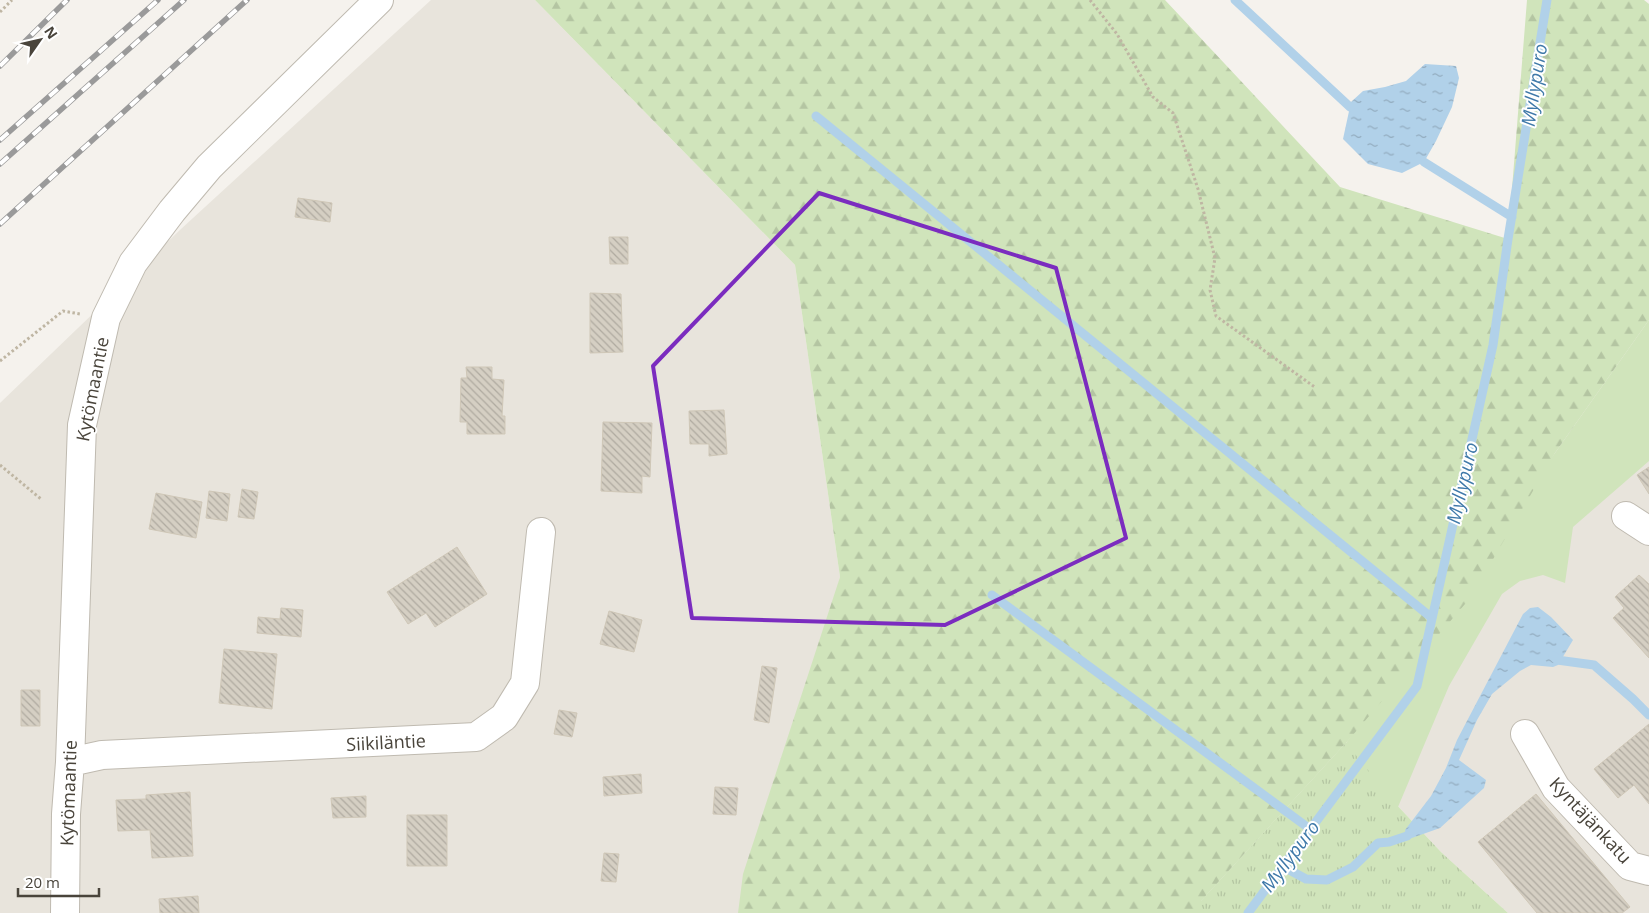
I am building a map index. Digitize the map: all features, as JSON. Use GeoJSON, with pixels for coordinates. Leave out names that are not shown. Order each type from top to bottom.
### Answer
{"type":"FeatureCollection","features":[{"type":"Feature","properties":{"kind":"street","name":"Kytömaantie"},"geometry":{"type":"LineString","coordinates":[[65,913],[66,814],[70,762],[82,425],[106,318],[133,263],[172,211],[209,167],[379,0]]}},
{"type":"Feature","properties":{"kind":"street"},"geometry":{"type":"LineString","coordinates":[[1626,516],[1649,531]]}},
{"type":"Feature","properties":{"kind":"street","name":"Siikiläntie"},"geometry":{"type":"LineString","coordinates":[[70,762],[102,755],[476,738],[504,717],[525,683],[541,532]]}},
{"type":"Feature","properties":{"kind":"street","name":"Kyntäjänkatu"},"geometry":{"type":"LineString","coordinates":[[1525,734],[1556,788],[1630,866],[1649,871]]}},
{"type":"Feature","properties":{"kind":"path"},"geometry":{"type":"LineString","coordinates":[[0,12],[12,0]]}},
{"type":"Feature","properties":{"kind":"path"},"geometry":{"type":"LineString","coordinates":[[1090,0],[1117,34],[1153,97],[1173,113],[1198,189],[1215,258],[1210,290],[1216,316],[1316,388]]}},
{"type":"Feature","properties":{"kind":"path"},"geometry":{"type":"LineString","coordinates":[[0,360],[63,311],[106,318]]}},
{"type":"Feature","properties":{"kind":"path"},"geometry":{"type":"LineString","coordinates":[[0,465],[41,499]]}},
{"type":"Feature","properties":{"kind":"highlighted area"},"geometry":{"type":"Polygon","coordinates":[[[819,193],[1056,268],[1126,538],[945,625],[692,618],[653,366],[819,193]]]}},
{"type":"Feature","properties":{"kind":"shaded area"},"geometry":{"type":"Polygon","coordinates":[[[431,0],[535,0],[795,265],[840,577],[763,913],[0,913],[0,403],[181,229],[431,0]]]}},
{"type":"Feature","properties":{"kind":"shaded area"},"geometry":{"type":"Polygon","coordinates":[[[1649,320],[1649,913],[1508,913],[1441,852],[1394,802],[1471,597],[1555,453],[1649,320]]]}},
{"type":"Feature","properties":{"kind":"green space"},"geometry":{"type":"Polygon","coordinates":[[[535,0],[1165,0],[1340,187],[1508,239],[1527,0],[1644,0],[1649,4],[1649,320],[1555,453],[1471,597],[1346,743],[1201,901],[1201,913],[738,913],[743,874],[840,577],[795,265],[535,0]]]}},
{"type":"Feature","properties":{"kind":"green space"},"geometry":{"type":"Polygon","coordinates":[[[1649,320],[1649,461],[1573,527],[1565,583],[1543,575],[1520,581],[1502,594],[1449,686],[1398,807],[1364,805],[1201,913],[1201,901],[1346,743],[1649,320]]]}},
{"type":"Feature","properties":{"kind":"green space"},"geometry":{"type":"Polygon","coordinates":[[[1346,743],[1394,802],[1441,852],[1508,913],[1201,913],[1201,901],[1346,743]]]}},
{"type":"Feature","properties":{"kind":"water"},"geometry":{"type":"Polygon","coordinates":[[[1425,64],[1456,66],[1459,78],[1452,107],[1436,141],[1424,162],[1402,173],[1368,164],[1343,139],[1351,102],[1363,91],[1406,81],[1425,64]]]}},
{"type":"Feature","properties":{"kind":"water"},"geometry":{"type":"Polygon","coordinates":[[[1538,607],[1551,617],[1573,640],[1558,665],[1553,667],[1531,665],[1520,671],[1492,694],[1477,720],[1459,760],[1486,780],[1484,788],[1440,828],[1409,839],[1405,830],[1431,796],[1446,768],[1457,740],[1523,614],[1530,608],[1538,607]]]}},
{"type":"Feature","properties":{"kind":"building"},"geometry":{"type":"Polygon","coordinates":[[[298,198],[332,203],[330,222],[295,217],[298,198]]]}},
{"type":"Feature","properties":{"kind":"building"},"geometry":{"type":"Polygon","coordinates":[[[609,237],[628,237],[628,264],[610,264],[609,237]]]}},
{"type":"Feature","properties":{"kind":"building"},"geometry":{"type":"Polygon","coordinates":[[[590,293],[621,294],[623,352],[590,353],[590,293]]]}},
{"type":"Feature","properties":{"kind":"building"},"geometry":{"type":"Polygon","coordinates":[[[466,367],[492,367],[492,379],[504,380],[502,416],[505,416],[505,434],[467,434],[467,422],[460,422],[461,378],[467,378],[466,367]]]}},
{"type":"Feature","properties":{"kind":"building"},"geometry":{"type":"Polygon","coordinates":[[[724,410],[727,454],[709,456],[709,444],[690,444],[689,411],[724,410]]]}},
{"type":"Feature","properties":{"kind":"building"},"geometry":{"type":"Polygon","coordinates":[[[603,422],[652,423],[650,477],[642,476],[642,493],[601,491],[603,422]]]}},
{"type":"Feature","properties":{"kind":"building"},"geometry":{"type":"Polygon","coordinates":[[[1649,467],[1649,494],[1637,475],[1649,467]]]}},
{"type":"Feature","properties":{"kind":"building"},"geometry":{"type":"Polygon","coordinates":[[[242,489],[258,492],[254,519],[238,517],[242,489]]]}},
{"type":"Feature","properties":{"kind":"building"},"geometry":{"type":"Polygon","coordinates":[[[209,491],[230,494],[227,521],[206,518],[209,491]]]}},
{"type":"Feature","properties":{"kind":"building"},"geometry":{"type":"Polygon","coordinates":[[[156,493],[202,502],[196,538],[149,529],[156,493]]]}},
{"type":"Feature","properties":{"kind":"building"},"geometry":{"type":"Polygon","coordinates":[[[457,547],[487,594],[435,627],[426,613],[408,624],[387,592],[457,547]]]}},
{"type":"Feature","properties":{"kind":"building"},"geometry":{"type":"Polygon","coordinates":[[[1639,575],[1649,584],[1649,658],[1613,618],[1624,608],[1615,597],[1639,575]]]}},
{"type":"Feature","properties":{"kind":"building"},"geometry":{"type":"Polygon","coordinates":[[[281,608],[303,610],[301,637],[257,633],[258,617],[280,619],[281,608]]]}},
{"type":"Feature","properties":{"kind":"building"},"geometry":{"type":"Polygon","coordinates":[[[609,611],[642,620],[634,652],[600,644],[609,611]]]}},
{"type":"Feature","properties":{"kind":"building"},"geometry":{"type":"Polygon","coordinates":[[[224,649],[277,654],[272,709],[219,703],[224,649]]]}},
{"type":"Feature","properties":{"kind":"building"},"geometry":{"type":"Polygon","coordinates":[[[762,666],[777,668],[769,723],[754,720],[762,666]]]}},
{"type":"Feature","properties":{"kind":"building"},"geometry":{"type":"Polygon","coordinates":[[[21,690],[40,690],[40,726],[21,726],[21,690]]]}},
{"type":"Feature","properties":{"kind":"building"},"geometry":{"type":"Polygon","coordinates":[[[559,710],[577,713],[572,737],[554,734],[559,710]]]}},
{"type":"Feature","properties":{"kind":"building"},"geometry":{"type":"Polygon","coordinates":[[[1649,724],[1649,804],[1634,785],[1618,798],[1594,769],[1649,724]]]}},
{"type":"Feature","properties":{"kind":"building"},"geometry":{"type":"Polygon","coordinates":[[[641,774],[642,793],[604,796],[603,777],[641,774]]]}},
{"type":"Feature","properties":{"kind":"building"},"geometry":{"type":"Polygon","coordinates":[[[715,787],[738,788],[736,815],[713,814],[715,787]]]}},
{"type":"Feature","properties":{"kind":"building"},"geometry":{"type":"Polygon","coordinates":[[[190,792],[193,856],[152,858],[150,830],[118,831],[116,800],[146,799],[146,795],[190,792]]]}},
{"type":"Feature","properties":{"kind":"building"},"geometry":{"type":"Polygon","coordinates":[[[1536,794],[1630,907],[1622,913],[1537,913],[1478,842],[1536,794]]]}},
{"type":"Feature","properties":{"kind":"building"},"geometry":{"type":"Polygon","coordinates":[[[366,796],[366,817],[333,818],[331,798],[366,796]]]}},
{"type":"Feature","properties":{"kind":"building"},"geometry":{"type":"Polygon","coordinates":[[[407,815],[447,815],[447,866],[407,866],[407,815]]]}},
{"type":"Feature","properties":{"kind":"building"},"geometry":{"type":"Polygon","coordinates":[[[604,853],[619,854],[616,882],[601,881],[604,853]]]}},
{"type":"Feature","properties":{"kind":"building"},"geometry":{"type":"Polygon","coordinates":[[[198,896],[199,913],[160,913],[159,899],[198,896]]]}},
{"type":"Feature","properties":{"kind":"waterway"},"geometry":{"type":"LineString","coordinates":[[1235,0],[1350,107]]}},
{"type":"Feature","properties":{"kind":"waterway","name":"Myllypuro"},"geometry":{"type":"LineString","coordinates":[[1248,913],[1417,686],[1493,345],[1508,239],[1547,0]]}},
{"type":"Feature","properties":{"kind":"waterway"},"geometry":{"type":"LineString","coordinates":[[816,116],[1432,618]]}},
{"type":"Feature","properties":{"kind":"waterway"},"geometry":{"type":"LineString","coordinates":[[1424,162],[1512,217]]}},
{"type":"Feature","properties":{"kind":"waterway"},"geometry":{"type":"LineString","coordinates":[[992,595],[1310,829]]}},
{"type":"Feature","properties":{"kind":"waterway"},"geometry":{"type":"LineString","coordinates":[[1553,656],[1557,660],[1594,665],[1649,715]]}},
{"type":"Feature","properties":{"kind":"waterway"},"geometry":{"type":"LineString","coordinates":[[1282,866],[1306,879],[1327,880],[1353,867],[1378,843],[1389,842],[1407,836],[1416,827]]}},
{"type":"Feature","properties":{"kind":"railway"},"geometry":{"type":"LineString","coordinates":[[0,66],[67,0]]}},
{"type":"Feature","properties":{"kind":"railway"},"geometry":{"type":"LineString","coordinates":[[0,140],[158,0]]}},
{"type":"Feature","properties":{"kind":"railway"},"geometry":{"type":"LineString","coordinates":[[0,164],[184,0]]}},
{"type":"Feature","properties":{"kind":"railway"},"geometry":{"type":"LineString","coordinates":[[0,224],[247,0]]}}]}
